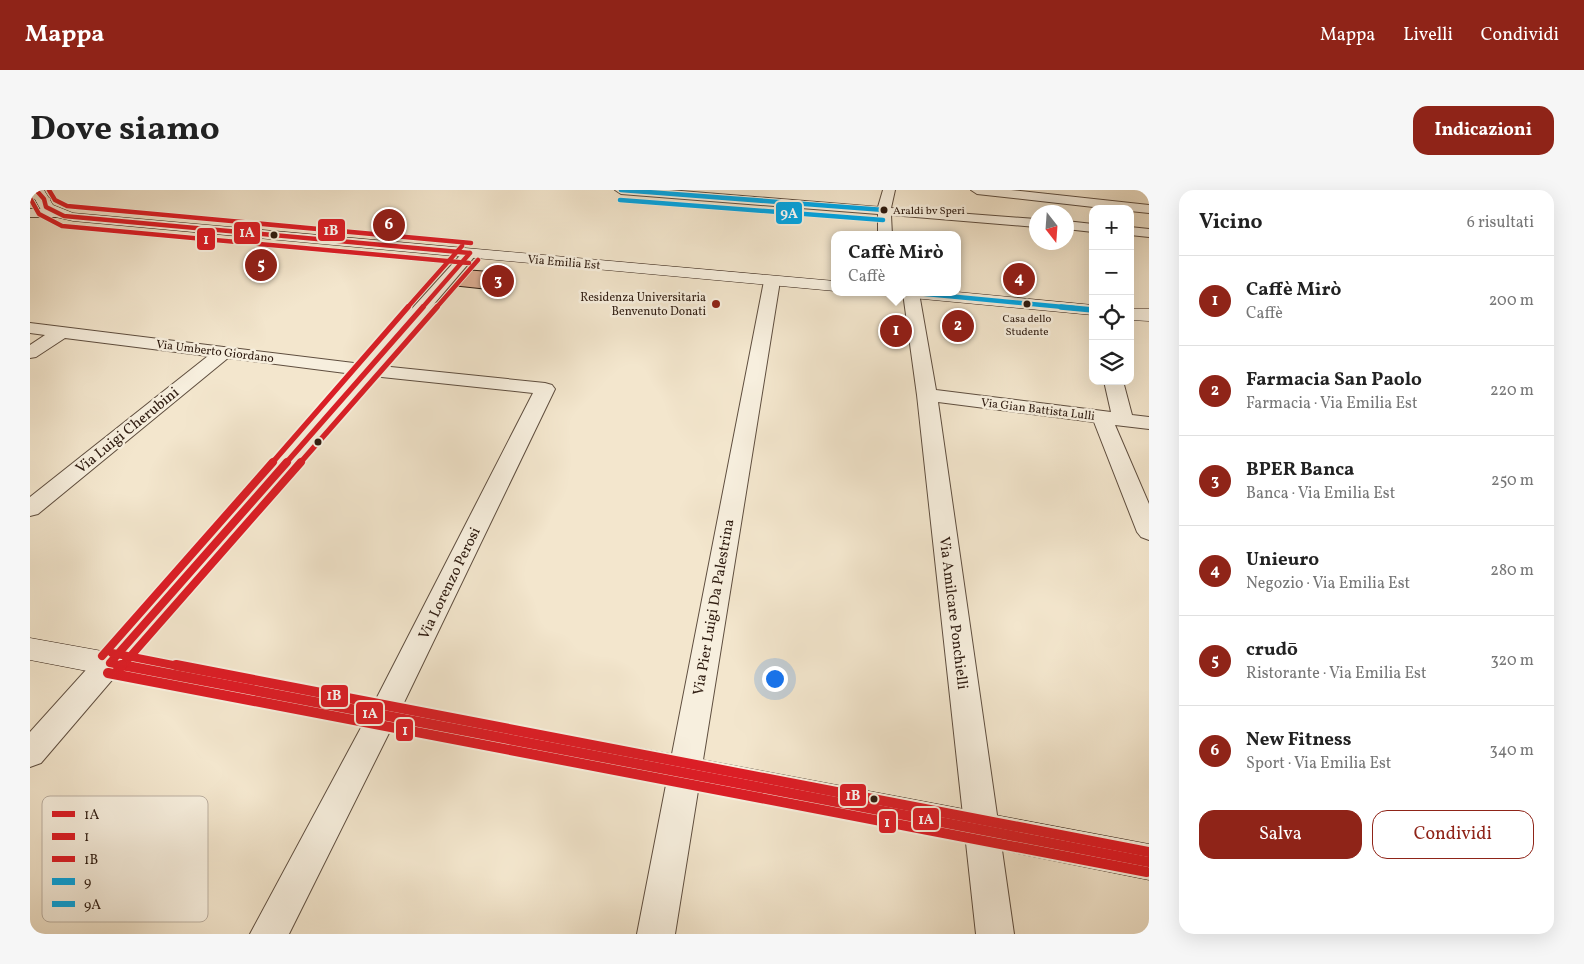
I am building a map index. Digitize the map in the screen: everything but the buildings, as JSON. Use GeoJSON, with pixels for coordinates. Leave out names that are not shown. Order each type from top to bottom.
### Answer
{"type":"FeatureCollection","features":[{"type":"Feature","properties":{"kind":"highway"},"geometry":{"type":"LineString","coordinates":[[30,192],[40,197]]}},
{"type":"Feature","properties":{"kind":"main road"},"geometry":{"type":"LineString","coordinates":[[40,197],[46,207],[56,213]]}},
{"type":"Feature","properties":{"kind":"main road","name":"Via Emilia Est"},"geometry":{"type":"LineString","coordinates":[[56,213],[73,217],[831,286]]}},
{"type":"Feature","properties":{"kind":"main road"},"geometry":{"type":"LineString","coordinates":[[939,296],[1089,310]]}},
{"type":"Feature","properties":{"kind":"main road"},"geometry":{"type":"LineString","coordinates":[[1134,314],[1149,315]]}},
{"type":"Feature","properties":{"kind":"main road"},"geometry":{"type":"LineString","coordinates":[[30,649],[684,771],[1149,862]]}},
{"type":"Feature","properties":{"kind":"street"},"geometry":{"type":"LineString","coordinates":[[622,190],[1029,222]]}},
{"type":"Feature","properties":{"kind":"street"},"geometry":{"type":"LineString","coordinates":[[885,231],[884,210],[889,190]]}},
{"type":"Feature","properties":{"kind":"street"},"geometry":{"type":"LineString","coordinates":[[977,190],[1149,209]]}},
{"type":"Feature","properties":{"kind":"street","name":"Via Emilia Est"},"geometry":{"type":"LineString","coordinates":[[30,213],[56,213]]}},
{"type":"Feature","properties":{"kind":"street"},"geometry":{"type":"LineString","coordinates":[[1074,227],[1089,228]]}},
{"type":"Feature","properties":{"kind":"street"},"geometry":{"type":"LineString","coordinates":[[1134,231],[1149,233]]}},
{"type":"Feature","properties":{"kind":"street"},"geometry":{"type":"LineString","coordinates":[[30,754],[470,253]]}},
{"type":"Feature","properties":{"kind":"street","name":"Via Pier Luigi Da Palestrina"},"geometry":{"type":"LineString","coordinates":[[656,934],[772,281]]}},
{"type":"Feature","properties":{"kind":"street","name":"Via Amilcare Ponchielli"},"geometry":{"type":"LineString","coordinates":[[907,296],[927,395],[995,934]]}},
{"type":"Feature","properties":{"kind":"street","name":"Via Umberto Giordano"},"geometry":{"type":"LineString","coordinates":[[30,328],[368,370]]}},
{"type":"Feature","properties":{"kind":"street"},"geometry":{"type":"LineString","coordinates":[[30,353],[62,332]]}},
{"type":"Feature","properties":{"kind":"street","name":"Via Luigi Cherubini"},"geometry":{"type":"LineString","coordinates":[[30,508],[224,352]]}},
{"type":"Feature","properties":{"kind":"street","name":"Via Lorenzo Perosi"},"geometry":{"type":"LineString","coordinates":[[269,934],[383,715],[545,389],[368,370]]}},
{"type":"Feature","properties":{"kind":"street"},"geometry":{"type":"LineString","coordinates":[[1113,385],[1113,419],[1147,524]]}},
{"type":"Feature","properties":{"kind":"street","name":"Via Gian Battista Lulli"},"geometry":{"type":"LineString","coordinates":[[927,395],[1149,423]]}},
{"type":"Feature","properties":{"kind":"transit line","name":"1A"},"geometry":{"type":"LineString","coordinates":[[36,190],[44,199],[46,207],[64,216],[470,253]]}},
{"type":"Feature","properties":{"kind":"transit line","name":"1B"},"geometry":{"type":"LineString","coordinates":[[49,190],[55,200],[67,206],[471,243]]}},
{"type":"Feature","properties":{"kind":"transit line","name":"9"},"geometry":{"type":"LineString","coordinates":[[621,190],[884,210]]}},
{"type":"Feature","properties":{"kind":"transit line","name":"1"},"geometry":{"type":"LineString","coordinates":[[30,198],[39,214],[62,226],[469,263]]}},
{"type":"Feature","properties":{"kind":"transit line","name":"9A"},"geometry":{"type":"LineString","coordinates":[[620,200],[883,220]]}},
{"type":"Feature","properties":{"kind":"transit line","name":"1B"},"geometry":{"type":"LineString","coordinates":[[102,656],[462,246]]}},
{"type":"Feature","properties":{"kind":"transit line","name":"1A"},"geometry":{"type":"LineString","coordinates":[[110,663],[470,253]]}},
{"type":"Feature","properties":{"kind":"transit line","name":"1"},"geometry":{"type":"LineString","coordinates":[[118,670],[478,260]]}},
{"type":"Feature","properties":{"kind":"transit line","name":"9"},"geometry":{"type":"LineString","coordinates":[[947,296],[1089,310]]}},
{"type":"Feature","properties":{"kind":"transit line","name":"1B"},"geometry":{"type":"LineString","coordinates":[[112,653],[1149,852]]}},
{"type":"Feature","properties":{"kind":"transit line","name":"1A"},"geometry":{"type":"LineString","coordinates":[[110,663],[1149,862]]}},
{"type":"Feature","properties":{"kind":"transit line","name":"1"},"geometry":{"type":"LineString","coordinates":[[108,673],[1147,872]]}},
{"type":"Feature","properties":{"kind":"place","name":"Araldi bv Speri"},"geometry":{"type":"Point","coordinates":[884,210]}},
{"type":"Feature","properties":{"kind":"place","name":"New Fitness"},"geometry":{"type":"Point","coordinates":[389,225]}},
{"type":"Feature","properties":{"kind":"place","name":"crudō"},"geometry":{"type":"Point","coordinates":[261,265]}},
{"type":"Feature","properties":{"kind":"place","name":"Unieuro"},"geometry":{"type":"Point","coordinates":[1019,279]}},
{"type":"Feature","properties":{"kind":"place","name":"BPER Banca"},"geometry":{"type":"Point","coordinates":[498,281]}},
{"type":"Feature","properties":{"kind":"place","name":"Residenza Universitaria Benvenuto Donati"},"geometry":{"type":"Point","coordinates":[716,304]}},
{"type":"Feature","properties":{"kind":"place","name":"Casa dello Studente"},"geometry":{"type":"Point","coordinates":[1027,304]}},
{"type":"Feature","properties":{"kind":"place","name":"Farmacia San Paolo"},"geometry":{"type":"Point","coordinates":[958,326]}},
{"type":"Feature","properties":{"kind":"place","name":"Caffè Mirò"},"geometry":{"type":"Point","coordinates":[896,331]}}]}
